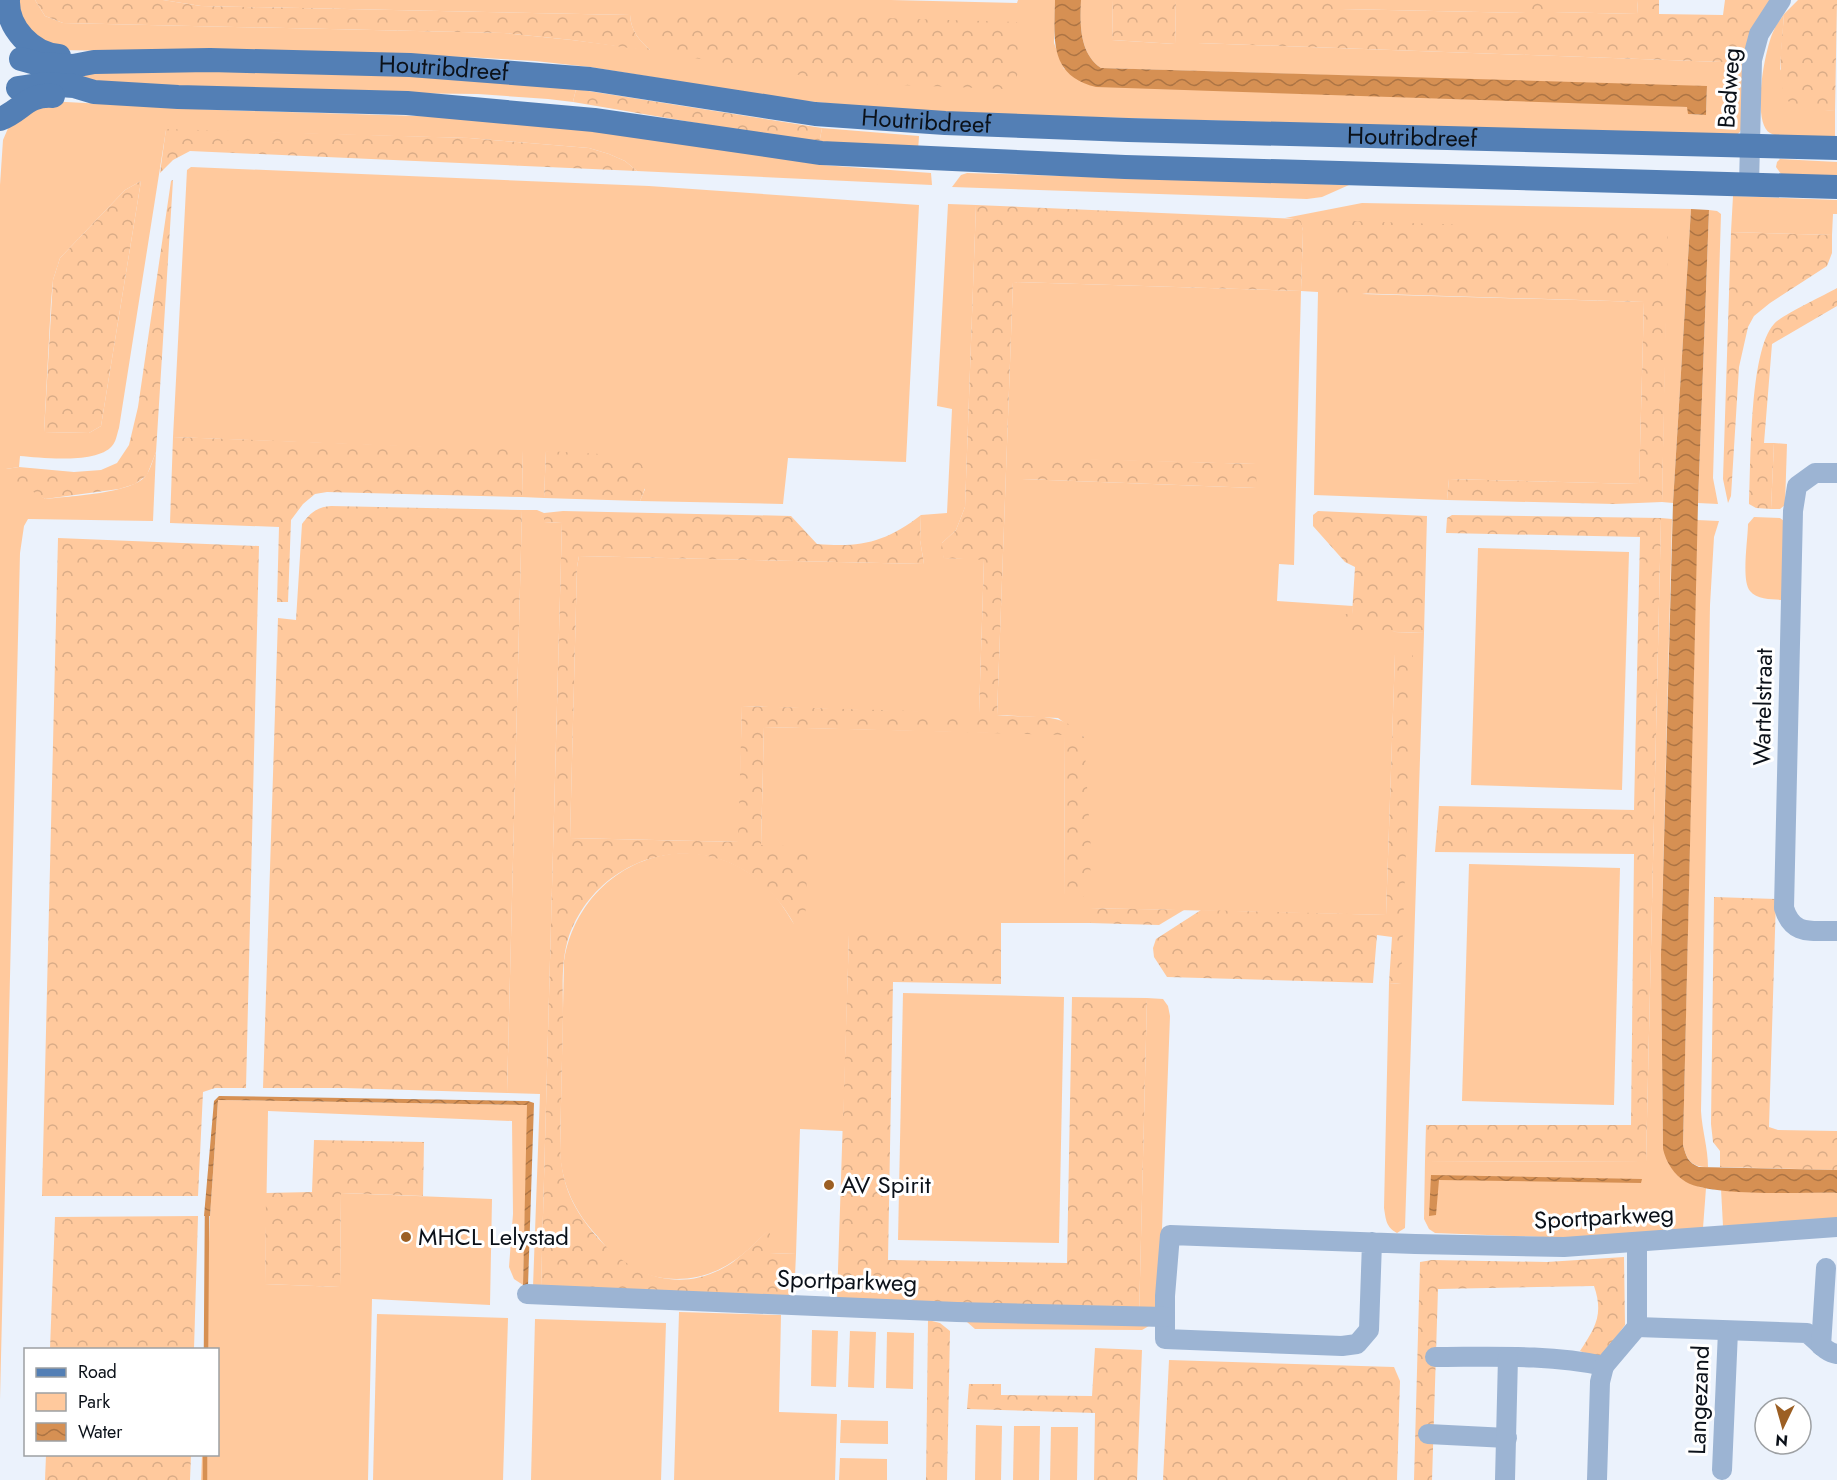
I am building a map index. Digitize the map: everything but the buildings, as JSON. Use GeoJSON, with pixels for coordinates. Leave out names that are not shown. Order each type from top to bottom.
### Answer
{"type":"FeatureCollection","features":[{"type":"Feature","properties":{"kind":"main road"},"geometry":{"type":"LineString","coordinates":[[8,0],[11,21],[32,47],[52,56],[94,62]]}},
{"type":"Feature","properties":{"kind":"main road"},"geometry":{"type":"LineString","coordinates":[[0,34],[12,42],[21,59],[22,72],[7,117],[0,119]]}},
{"type":"Feature","properties":{"kind":"main road","name":"Houtribdreef"},"geometry":{"type":"LineString","coordinates":[[21,59],[52,65],[73,66],[94,62],[210,60],[410,64],[590,79],[815,114],[945,123],[1128,130],[1837,148]]}},
{"type":"Feature","properties":{"kind":"main road","name":"Houtribdreef"},"geometry":{"type":"LineString","coordinates":[[14,100],[45,84],[74,86],[94,92],[205,99],[407,103],[594,120],[821,153],[1137,167],[1837,188]]}},
{"type":"Feature","properties":{"kind":"street","name":"Badweg"},"geometry":{"type":"LineString","coordinates":[[1749,185],[1752,60],[1760,34],[1781,0]]}},
{"type":"Feature","properties":{"kind":"street","name":"Wartelstraat"},"geometry":{"type":"LineString","coordinates":[[1837,473],[1815,473],[1797,486],[1793,511],[1784,908],[1788,921],[1799,929],[1837,931]]}},
{"type":"Feature","properties":{"kind":"street","name":"Sportparkweg"},"geometry":{"type":"LineString","coordinates":[[1372,1242],[1369,1330],[1358,1344],[1342,1346],[1165,1339],[1170,1235],[1564,1247],[1837,1227]]}},
{"type":"Feature","properties":{"kind":"street"},"geometry":{"type":"LineString","coordinates":[[1597,1480],[1600,1382],[1604,1366],[1636,1327],[1637,1243]]}},
{"type":"Feature","properties":{"kind":"street","name":"Langezand"},"geometry":{"type":"LineString","coordinates":[[1826,1268],[1829,1350]]}},
{"type":"Feature","properties":{"kind":"street","name":"Sportparkweg"},"geometry":{"type":"LineString","coordinates":[[527,1294],[957,1312],[1165,1317]]}},
{"type":"Feature","properties":{"kind":"street","name":"Langezand"},"geometry":{"type":"LineString","coordinates":[[1636,1327],[1807,1333],[1829,1350]]}},
{"type":"Feature","properties":{"kind":"street","name":"Langezand"},"geometry":{"type":"LineString","coordinates":[[1722,1470],[1728,1331]]}},
{"type":"Feature","properties":{"kind":"street"},"geometry":{"type":"LineString","coordinates":[[1435,1357],[1508,1357],[1581,1361],[1604,1366]]}},
{"type":"Feature","properties":{"kind":"street"},"geometry":{"type":"LineString","coordinates":[[1505,1480],[1508,1357]]}},
{"type":"Feature","properties":{"kind":"street"},"geometry":{"type":"LineString","coordinates":[[1428,1434],[1507,1438]]}},
{"type":"Feature","properties":{"kind":"green space"},"geometry":{"type":"Polygon","coordinates":[[[14,0],[35,0],[45,16],[63,23],[504,33],[650,50],[636,35],[630,15],[201,6],[163,0],[891,0],[1017,3],[1018,0],[1055,0],[1054,43],[1064,69],[1688,107],[1689,114],[1706,115],[1707,87],[1101,68],[1088,54],[1082,37],[1081,0],[1113,0],[1112,40],[1175,44],[1176,0],[1198,0],[1198,43],[1749,63],[1743,125],[1735,136],[921,112],[794,100],[590,67],[535,61],[466,57],[60,50],[22,26],[14,0]]]}},
{"type":"Feature","properties":{"kind":"green space"},"geometry":{"type":"Polygon","coordinates":[[[35,0],[163,0],[201,6],[630,15],[636,35],[651,51],[503,33],[63,23],[45,16],[35,0]]]}},
{"type":"Feature","properties":{"kind":"green space"},"geometry":{"type":"Polygon","coordinates":[[[1113,0],[1176,0],[1175,44],[1112,40],[1113,0]]]}},
{"type":"Feature","properties":{"kind":"green space"},"geometry":{"type":"Polygon","coordinates":[[[1198,0],[1342,0],[1342,9],[1526,13],[1527,0],[1554,0],[1554,12],[1637,14],[1638,0],[1659,0],[1659,14],[1723,15],[1725,0],[1776,0],[1749,63],[1198,43],[1198,0]]]}},
{"type":"Feature","properties":{"kind":"green space"},"geometry":{"type":"Polygon","coordinates":[[[1342,0],[1527,0],[1527,13],[1342,9],[1342,0]]]}},
{"type":"Feature","properties":{"kind":"green space"},"geometry":{"type":"Polygon","coordinates":[[[1554,0],[1638,0],[1637,14],[1553,12],[1554,0]]]}},
{"type":"Feature","properties":{"kind":"green space"},"geometry":{"type":"Polygon","coordinates":[[[1798,0],[1837,0],[1835,111],[1808,109],[1793,105],[1787,99],[1783,89],[1781,49],[1784,14],[1798,0]]]}},
{"type":"Feature","properties":{"kind":"green space"},"geometry":{"type":"Polygon","coordinates":[[[646,14],[777,15],[1017,22],[1020,40],[1020,68],[1012,84],[1005,89],[849,83],[676,55],[648,25],[645,20],[646,14]]]}},
{"type":"Feature","properties":{"kind":"green space"},"geometry":{"type":"Polygon","coordinates":[[[1784,14],[1780,69],[1805,108],[1835,111],[1835,138],[1776,136],[1764,126],[1761,100],[1764,67],[1770,39],[1784,14]]]}},
{"type":"Feature","properties":{"kind":"green space"},"geometry":{"type":"Polygon","coordinates":[[[45,69],[352,72],[576,89],[573,102],[478,94],[205,91],[44,79],[45,69]]]}},
{"type":"Feature","properties":{"kind":"green space"},"geometry":{"type":"Polygon","coordinates":[[[576,89],[822,128],[819,144],[573,102],[576,89]]]}},
{"type":"Feature","properties":{"kind":"green space"},"geometry":{"type":"Polygon","coordinates":[[[47,101],[218,110],[483,118],[561,124],[822,165],[931,173],[932,185],[637,171],[625,161],[589,148],[469,138],[166,130],[115,442],[105,452],[82,458],[20,456],[19,467],[6,469],[45,499],[84,495],[116,490],[140,481],[147,474],[156,452],[153,521],[28,519],[24,526],[20,553],[0,1400],[0,185],[3,140],[9,126],[47,101]],[[141,181],[125,190],[60,258],[53,280],[44,432],[89,433],[101,426],[141,181]]]}},
{"type":"Feature","properties":{"kind":"green space"},"geometry":{"type":"Polygon","coordinates":[[[822,128],[919,136],[918,151],[819,144],[822,128]]]}},
{"type":"Feature","properties":{"kind":"green space"},"geometry":{"type":"Polygon","coordinates":[[[166,129],[469,138],[589,148],[625,161],[637,171],[190,151],[173,160],[160,173],[166,129]]]}},
{"type":"Feature","properties":{"kind":"green space"},"geometry":{"type":"Polygon","coordinates":[[[1780,159],[1837,162],[1837,176],[1781,174],[1776,167],[1780,159]]]}},
{"type":"Feature","properties":{"kind":"green space"},"geometry":{"type":"Polygon","coordinates":[[[191,167],[649,186],[919,205],[906,462],[788,458],[783,504],[640,501],[645,489],[546,451],[544,498],[522,497],[523,451],[173,437],[187,170],[191,167]]]}},
{"type":"Feature","properties":{"kind":"green space"},"geometry":{"type":"Polygon","coordinates":[[[967,173],[1349,185],[1322,197],[1307,199],[952,187],[961,175],[967,173]]]}},
{"type":"Feature","properties":{"kind":"green space"},"geometry":{"type":"Polygon","coordinates":[[[173,180],[156,452],[147,475],[135,484],[119,489],[45,499],[4,474],[6,469],[19,467],[74,472],[101,470],[117,463],[129,445],[138,407],[171,181],[173,180]]]}},
{"type":"Feature","properties":{"kind":"green space"},"geometry":{"type":"Polygon","coordinates":[[[141,181],[101,426],[89,433],[44,432],[53,280],[60,258],[125,190],[141,181]]]}},
{"type":"Feature","properties":{"kind":"green space"},"geometry":{"type":"Polygon","coordinates":[[[1733,196],[1837,200],[1837,214],[1833,214],[1832,235],[1731,232],[1733,196]]]}},
{"type":"Feature","properties":{"kind":"green space"},"geometry":{"type":"Polygon","coordinates":[[[1362,203],[1691,209],[1673,503],[1662,502],[1667,232],[1362,294],[1644,302],[1639,484],[1449,479],[1447,500],[1314,495],[1318,292],[1301,291],[1303,231],[1298,220],[1285,218],[1362,203]]]}},
{"type":"Feature","properties":{"kind":"green space"},"geometry":{"type":"Polygon","coordinates":[[[948,204],[976,205],[965,507],[956,530],[942,543],[944,558],[984,559],[979,714],[742,706],[739,842],[570,838],[579,556],[924,564],[920,540],[921,515],[947,513],[952,409],[937,406],[948,204]]]}},
{"type":"Feature","properties":{"kind":"green space"},"geometry":{"type":"Polygon","coordinates":[[[976,205],[1298,219],[1301,221],[1303,231],[1301,291],[1013,282],[997,715],[1055,719],[1066,722],[1084,737],[1091,851],[1090,887],[1083,897],[1065,899],[1064,735],[764,727],[761,845],[808,847],[805,925],[794,924],[775,897],[751,875],[723,860],[707,856],[669,855],[649,859],[613,877],[598,890],[574,924],[565,952],[560,1148],[563,1174],[570,1197],[598,1238],[628,1264],[661,1278],[679,1280],[697,1278],[715,1272],[733,1262],[770,1228],[770,1253],[796,1254],[794,1299],[541,1288],[562,523],[544,522],[544,513],[563,511],[791,516],[817,544],[833,545],[860,544],[884,537],[921,515],[920,540],[924,564],[579,556],[570,838],[738,842],[742,706],[979,713],[984,560],[944,558],[941,550],[942,543],[956,530],[965,507],[976,205]]]}},
{"type":"Feature","properties":{"kind":"green space"},"geometry":{"type":"Polygon","coordinates":[[[1709,210],[1721,214],[1713,478],[1718,504],[1698,503],[1709,210]]]}},
{"type":"Feature","properties":{"kind":"green space"},"geometry":{"type":"Polygon","coordinates":[[[1320,220],[1668,232],[1662,502],[1614,504],[1447,500],[1449,479],[1639,484],[1644,302],[1318,292],[1320,220]]]}},
{"type":"Feature","properties":{"kind":"green space"},"geometry":{"type":"Polygon","coordinates":[[[1731,232],[1832,235],[1832,253],[1827,266],[1770,303],[1754,316],[1748,327],[1739,367],[1731,496],[1728,503],[1723,479],[1731,232]]]}},
{"type":"Feature","properties":{"kind":"green space"},"geometry":{"type":"Polygon","coordinates":[[[1013,282],[1301,291],[1294,565],[1279,564],[1277,601],[1353,606],[1352,614],[1345,614],[1395,632],[1424,633],[1405,1228],[1397,1233],[1391,1228],[1386,1220],[1384,1208],[1389,983],[1401,984],[1395,654],[1386,915],[1090,908],[1090,923],[1001,923],[1001,935],[849,935],[843,1131],[800,1129],[796,1254],[770,1253],[770,1229],[747,1251],[706,1275],[678,1279],[650,1275],[624,1263],[607,1248],[576,1208],[567,1187],[560,1152],[564,961],[574,927],[592,898],[615,876],[643,861],[674,854],[706,855],[737,866],[767,887],[794,924],[761,845],[764,727],[1064,734],[1065,898],[1084,737],[1058,718],[997,715],[1013,282]],[[1022,458],[1022,479],[1256,488],[1256,464],[1022,458]]]}},
{"type":"Feature","properties":{"kind":"green space"},"geometry":{"type":"Polygon","coordinates":[[[1837,288],[1837,306],[1772,344],[1764,443],[1774,443],[1771,509],[1756,508],[1749,504],[1751,437],[1756,382],[1766,338],[1778,320],[1837,288]]]}},
{"type":"Feature","properties":{"kind":"green space"},"geometry":{"type":"Polygon","coordinates":[[[173,437],[523,450],[522,497],[327,492],[315,494],[303,504],[291,520],[288,602],[277,602],[279,527],[170,523],[173,437]]]}},
{"type":"Feature","properties":{"kind":"green space"},"geometry":{"type":"Polygon","coordinates":[[[1774,443],[1787,444],[1785,505],[1780,509],[1771,509],[1774,443]]]}},
{"type":"Feature","properties":{"kind":"green space"},"geometry":{"type":"Polygon","coordinates":[[[546,451],[636,456],[643,467],[646,478],[640,501],[544,498],[546,451]]]}},
{"type":"Feature","properties":{"kind":"green space"},"geometry":{"type":"Polygon","coordinates":[[[1022,457],[1257,464],[1256,488],[1022,479],[1022,457]]]}},
{"type":"Feature","properties":{"kind":"green space"},"geometry":{"type":"Polygon","coordinates":[[[331,506],[522,510],[507,1093],[263,1088],[278,618],[296,620],[302,524],[314,511],[331,506]]]}},
{"type":"Feature","properties":{"kind":"green space"},"geometry":{"type":"Polygon","coordinates":[[[522,510],[537,510],[544,513],[544,522],[562,523],[541,1288],[533,1287],[540,1094],[507,1093],[522,510]]]}},
{"type":"Feature","properties":{"kind":"green space"},"geometry":{"type":"Polygon","coordinates":[[[1318,511],[1427,516],[1424,633],[1346,630],[1345,614],[1352,614],[1355,567],[1345,562],[1313,526],[1313,515],[1318,511]]]}},
{"type":"Feature","properties":{"kind":"green space"},"geometry":{"type":"Polygon","coordinates":[[[1452,515],[1661,518],[1646,1162],[1425,1161],[1426,1125],[1631,1125],[1634,854],[1435,852],[1439,806],[1634,810],[1640,537],[1446,533],[1447,518],[1452,515]]]}},
{"type":"Feature","properties":{"kind":"green space"},"geometry":{"type":"Polygon","coordinates":[[[1754,517],[1780,518],[1784,521],[1782,600],[1757,596],[1747,586],[1745,569],[1748,524],[1754,517]]]}},
{"type":"Feature","properties":{"kind":"green space"},"geometry":{"type":"Polygon","coordinates":[[[1661,518],[1672,519],[1661,955],[1663,1149],[1699,1187],[1706,1188],[1703,1228],[1569,1238],[1435,1233],[1429,1229],[1424,1219],[1425,1161],[1646,1162],[1661,518]]]}},
{"type":"Feature","properties":{"kind":"green space"},"geometry":{"type":"Polygon","coordinates":[[[1697,520],[1719,521],[1714,537],[1710,605],[1701,1111],[1708,1167],[1697,1166],[1691,1162],[1683,1145],[1697,520]]]}},
{"type":"Feature","properties":{"kind":"green space"},"geometry":{"type":"Polygon","coordinates":[[[58,538],[259,546],[246,1088],[215,1088],[203,1092],[198,1196],[42,1196],[58,538]]]}},
{"type":"Feature","properties":{"kind":"green space"},"geometry":{"type":"Polygon","coordinates":[[[1478,548],[1629,552],[1622,790],[1471,785],[1478,548]]]}},
{"type":"Feature","properties":{"kind":"green space"},"geometry":{"type":"Polygon","coordinates":[[[1395,654],[1413,655],[1401,984],[1389,983],[1392,937],[1377,935],[1373,983],[1167,977],[1154,957],[1153,948],[1156,939],[1201,910],[1386,915],[1395,654]]]}},
{"type":"Feature","properties":{"kind":"green space"},"geometry":{"type":"Polygon","coordinates":[[[1469,864],[1620,868],[1614,1105],[1462,1101],[1469,864]]]}},
{"type":"Feature","properties":{"kind":"green space"},"geometry":{"type":"Polygon","coordinates":[[[1714,897],[1776,899],[1769,1127],[1778,1130],[1837,1131],[1837,1170],[1720,1167],[1720,1151],[1713,1142],[1711,1124],[1714,897]]]}},
{"type":"Feature","properties":{"kind":"green space"},"geometry":{"type":"Polygon","coordinates":[[[1090,908],[1184,910],[1159,925],[1090,923],[1090,908]]]}},
{"type":"Feature","properties":{"kind":"green space"},"geometry":{"type":"Polygon","coordinates":[[[849,935],[1001,935],[1001,984],[893,982],[888,1260],[1067,1263],[1072,997],[1147,998],[1139,1319],[837,1300],[849,935]]]}},
{"type":"Feature","properties":{"kind":"green space"},"geometry":{"type":"Polygon","coordinates":[[[903,993],[1064,997],[1059,1243],[898,1240],[903,993]]]}},
{"type":"Feature","properties":{"kind":"green space"},"geometry":{"type":"Polygon","coordinates":[[[1147,998],[1163,999],[1168,1006],[1170,1016],[1159,1309],[1156,1316],[1151,1324],[1142,1330],[975,1329],[959,1315],[1139,1318],[1147,998]]]}},
{"type":"Feature","properties":{"kind":"green space"},"geometry":{"type":"Polygon","coordinates":[[[218,1100],[528,1105],[523,1285],[514,1279],[509,1267],[513,1214],[512,1121],[268,1111],[265,1284],[340,1287],[341,1193],[492,1199],[490,1305],[372,1299],[368,1480],[201,1480],[202,1456],[219,1456],[219,1348],[205,1348],[210,1216],[218,1100]]]}},
{"type":"Feature","properties":{"kind":"green space"},"geometry":{"type":"Polygon","coordinates":[[[314,1140],[424,1142],[423,1196],[341,1193],[340,1287],[265,1284],[266,1193],[312,1192],[314,1140]]]}},
{"type":"Feature","properties":{"kind":"green space"},"geometry":{"type":"Polygon","coordinates":[[[1721,1189],[1837,1193],[1837,1218],[1723,1226],[1721,1189]]]}},
{"type":"Feature","properties":{"kind":"green space"},"geometry":{"type":"Polygon","coordinates":[[[198,1216],[194,1348],[50,1348],[55,1217],[198,1216]]]}},
{"type":"Feature","properties":{"kind":"green space"},"geometry":{"type":"Polygon","coordinates":[[[1624,1257],[1625,1325],[1600,1359],[1580,1351],[1594,1328],[1598,1313],[1594,1286],[1438,1289],[1432,1480],[1414,1480],[1420,1262],[1432,1260],[1547,1262],[1624,1257]]]}},
{"type":"Feature","properties":{"kind":"green space"},"geometry":{"type":"Polygon","coordinates":[[[679,1312],[781,1315],[779,1412],[837,1414],[835,1480],[674,1480],[679,1312]]]}},
{"type":"Feature","properties":{"kind":"green space"},"geometry":{"type":"Polygon","coordinates":[[[377,1314],[508,1318],[503,1480],[373,1480],[377,1314]]]}},
{"type":"Feature","properties":{"kind":"green space"},"geometry":{"type":"Polygon","coordinates":[[[535,1319],[666,1323],[661,1480],[531,1480],[535,1319]]]}},
{"type":"Feature","properties":{"kind":"green space"},"geometry":{"type":"Polygon","coordinates":[[[928,1320],[940,1323],[950,1331],[947,1480],[926,1480],[928,1320]]]}},
{"type":"Feature","properties":{"kind":"green space"},"geometry":{"type":"Polygon","coordinates":[[[812,1330],[838,1331],[836,1387],[811,1386],[812,1330]]]}},
{"type":"Feature","properties":{"kind":"green space"},"geometry":{"type":"Polygon","coordinates":[[[850,1331],[876,1332],[874,1388],[848,1387],[850,1331]]]}},
{"type":"Feature","properties":{"kind":"green space"},"geometry":{"type":"Polygon","coordinates":[[[887,1332],[914,1333],[913,1389],[886,1388],[887,1332]]]}},
{"type":"Feature","properties":{"kind":"green space"},"geometry":{"type":"Polygon","coordinates":[[[1095,1348],[1142,1350],[1137,1480],[1094,1480],[1095,1413],[967,1409],[969,1384],[1001,1384],[1001,1395],[1092,1396],[1095,1348]]]}},
{"type":"Feature","properties":{"kind":"green space"},"geometry":{"type":"Polygon","coordinates":[[[1169,1360],[1394,1367],[1400,1381],[1397,1480],[1163,1480],[1169,1360]]]}},
{"type":"Feature","properties":{"kind":"green space"},"geometry":{"type":"Polygon","coordinates":[[[841,1420],[888,1421],[888,1444],[840,1443],[841,1420]]]}},
{"type":"Feature","properties":{"kind":"green space"},"geometry":{"type":"Polygon","coordinates":[[[976,1425],[1002,1426],[1001,1480],[975,1480],[976,1425]]]}},
{"type":"Feature","properties":{"kind":"green space"},"geometry":{"type":"Polygon","coordinates":[[[1014,1426],[1040,1426],[1039,1480],[1013,1480],[1014,1426]]]}},
{"type":"Feature","properties":{"kind":"green space"},"geometry":{"type":"Polygon","coordinates":[[[1051,1427],[1078,1427],[1077,1480],[1050,1480],[1051,1427]]]}},
{"type":"Feature","properties":{"kind":"green space"},"geometry":{"type":"Polygon","coordinates":[[[46,1456],[191,1456],[190,1480],[45,1480],[46,1456]]]}},
{"type":"Feature","properties":{"kind":"green space"},"geometry":{"type":"Polygon","coordinates":[[[840,1458],[887,1459],[887,1480],[839,1480],[840,1458]]]}},
{"type":"Feature","properties":{"kind":"water"},"geometry":{"type":"Polygon","coordinates":[[[1055,0],[1081,0],[1082,37],[1088,54],[1101,68],[1707,86],[1706,115],[1688,114],[1687,107],[1096,87],[1081,82],[1062,65],[1055,42],[1055,0]]]}},
{"type":"Feature","properties":{"kind":"water"},"geometry":{"type":"Polygon","coordinates":[[[1691,209],[1709,210],[1698,503],[1683,1145],[1688,1159],[1699,1167],[1837,1170],[1837,1193],[1737,1192],[1699,1187],[1686,1182],[1674,1172],[1663,1149],[1661,955],[1673,503],[1691,209]]]}},
{"type":"Feature","properties":{"kind":"water"},"geometry":{"type":"Polygon","coordinates":[[[219,1096],[528,1101],[534,1103],[528,1286],[523,1285],[527,1105],[218,1100],[210,1216],[204,1216],[214,1101],[219,1096]]]}},
{"type":"Feature","properties":{"kind":"water"},"geometry":{"type":"Polygon","coordinates":[[[1431,1175],[1642,1179],[1641,1183],[1439,1180],[1436,1215],[1429,1216],[1431,1175]]]}},
{"type":"Feature","properties":{"kind":"waterway"},"geometry":{"type":"LineString","coordinates":[[206,1348],[207,1216]]}},
{"type":"Feature","properties":{"kind":"waterway"},"geometry":{"type":"LineString","coordinates":[[205,1456],[205,1480]]}},
{"type":"Feature","properties":{"kind":"place","name":"AV Spirit"},"geometry":{"type":"Point","coordinates":[829,1185]}},
{"type":"Feature","properties":{"kind":"place","name":"MHCL Lelystad"},"geometry":{"type":"Point","coordinates":[406,1237]}}]}
